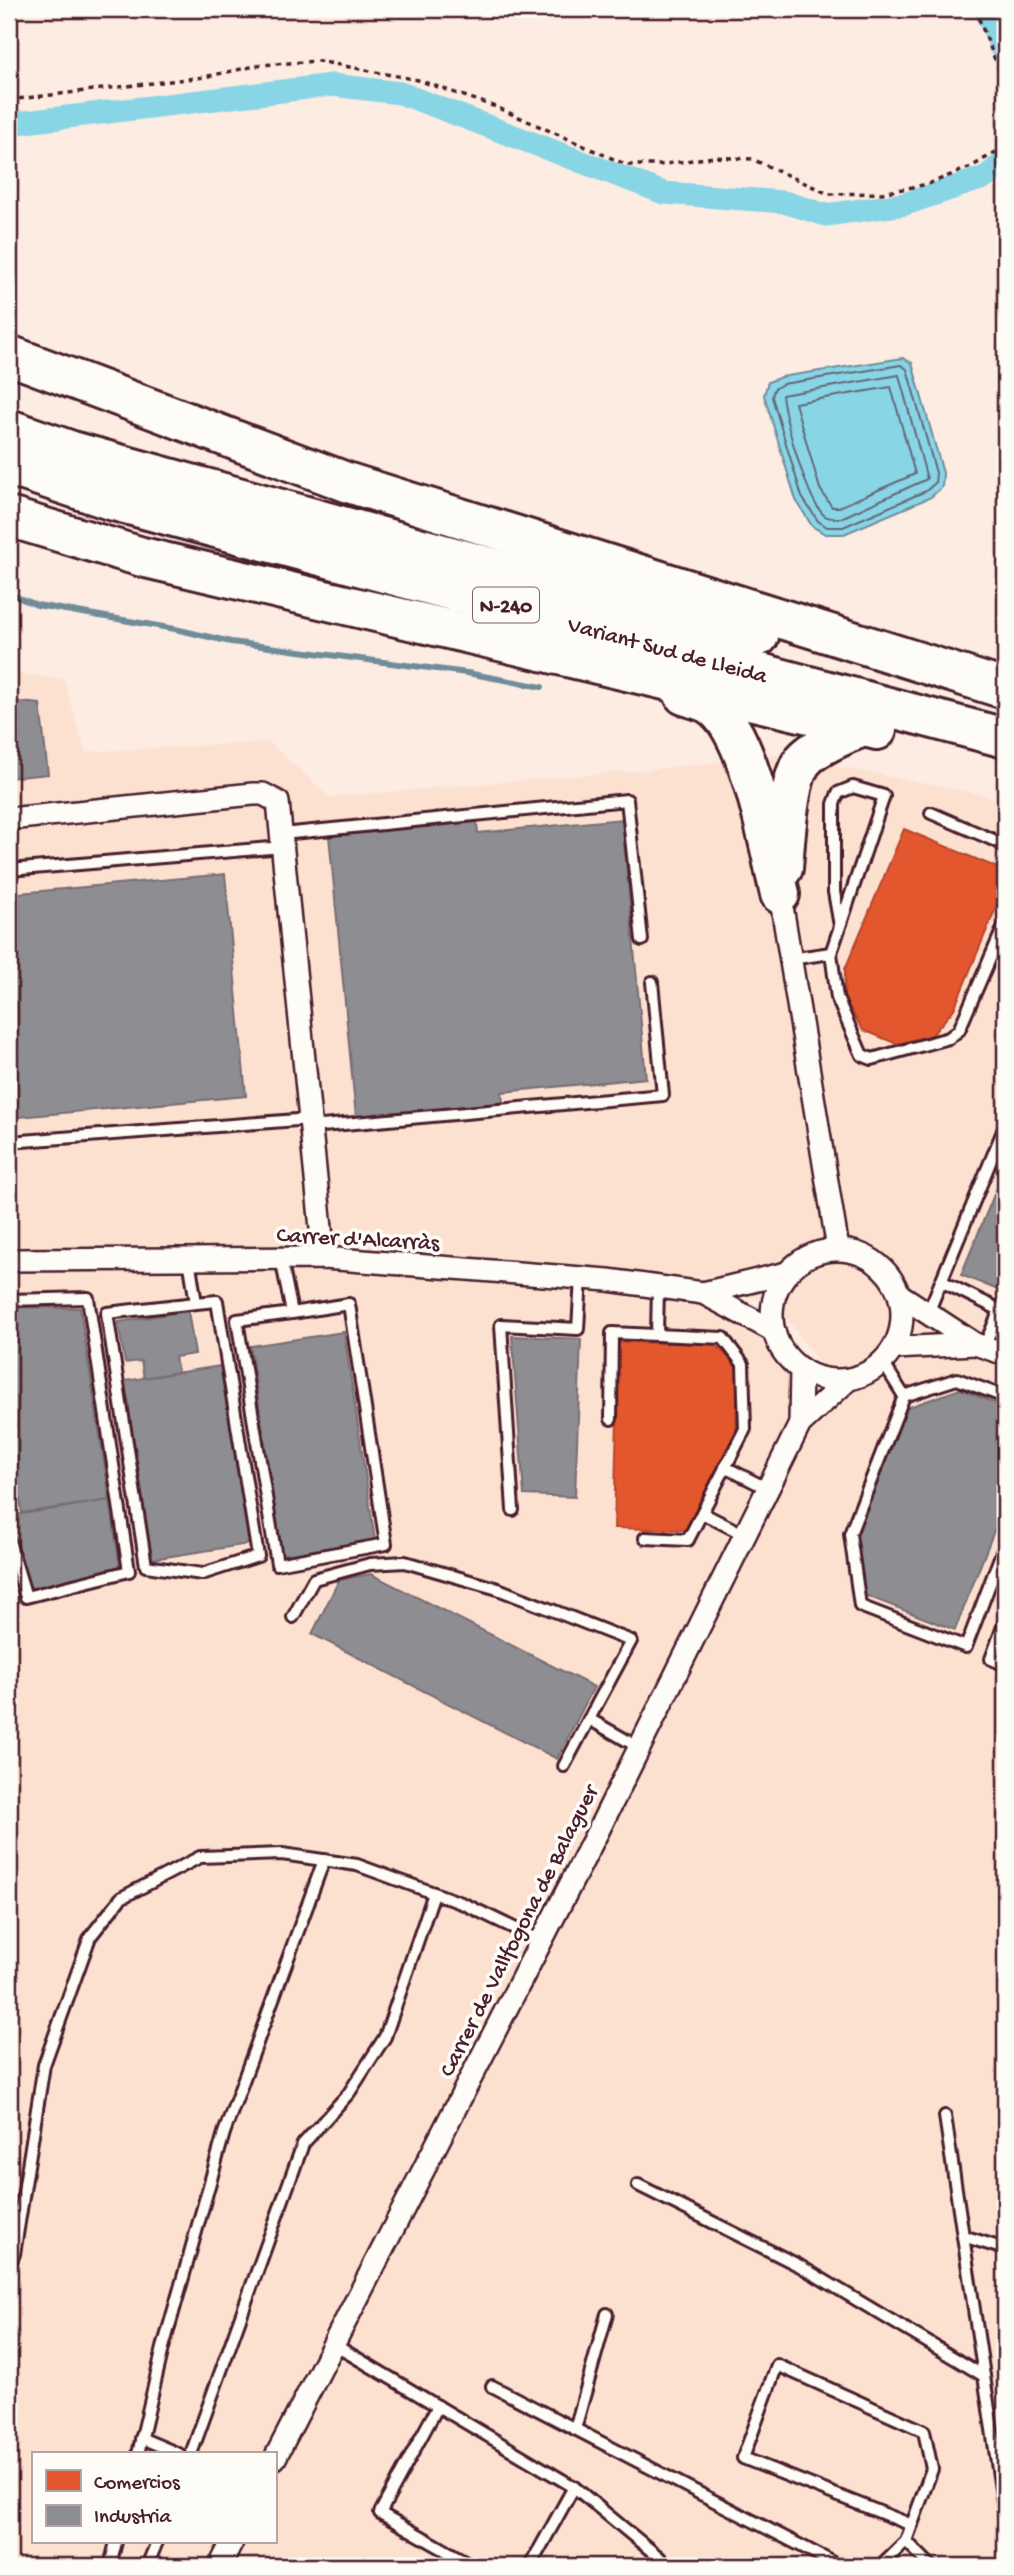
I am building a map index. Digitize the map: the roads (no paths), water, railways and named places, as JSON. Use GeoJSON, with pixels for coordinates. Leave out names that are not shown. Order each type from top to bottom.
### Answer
{"type":"FeatureCollection","features":[{"type":"Feature","properties":{"kind":"highway"},"geometry":{"type":"LineString","coordinates":[[9,355],[349,483],[1005,689]]}},
{"type":"Feature","properties":{"kind":"highway","name":"Variant Sud de Lleida"},"geometry":{"type":"LineString","coordinates":[[9,429],[72,451],[587,594],[1005,698]]}},
{"type":"Feature","properties":{"kind":"highway","name":"Variant Sud de Lleida"},"geometry":{"type":"LineString","coordinates":[[9,466],[110,500],[1005,738]]}},
{"type":"Feature","properties":{"kind":"highway","name":"N-240"},"geometry":{"type":"LineString","coordinates":[[9,517],[142,557],[1005,760]]}},
{"type":"Feature","properties":{"kind":"highway"},"geometry":{"type":"LineString","coordinates":[[886,652],[1005,677]]}},
{"type":"Feature","properties":{"kind":"highway"},"geometry":{"type":"LineString","coordinates":[[603,666],[711,705],[737,736],[756,793],[780,894]]}},
{"type":"Feature","properties":{"kind":"highway"},"geometry":{"type":"LineString","coordinates":[[780,894],[790,800],[802,762],[837,738],[863,727]]}},
{"type":"Feature","properties":{"kind":"street"},"geometry":{"type":"LineString","coordinates":[[9,819],[253,794],[263,794],[278,802],[324,1258]]}},
{"type":"Feature","properties":{"kind":"street"},"geometry":{"type":"LineString","coordinates":[[780,894],[838,1249]]}},
{"type":"Feature","properties":{"kind":"street"},"geometry":{"type":"LineString","coordinates":[[800,1424],[849,1379],[874,1368],[888,1354],[903,1322],[900,1295],[887,1271],[865,1255],[838,1249],[810,1256],[787,1273],[774,1300],[774,1331],[781,1348],[801,1369],[816,1376],[849,1379]]}},
{"type":"Feature","properties":{"kind":"street","name":"Carrer d'Alcarràs"},"geometry":{"type":"LineString","coordinates":[[9,1260],[324,1258],[581,1278],[703,1293],[774,1331]]}},
{"type":"Feature","properties":{"kind":"street","name":"Carrer d'Alcarràs"},"geometry":{"type":"LineString","coordinates":[[703,1293],[787,1273]]}},
{"type":"Feature","properties":{"kind":"street"},"geometry":{"type":"LineString","coordinates":[[900,1295],[980,1346],[1005,1354]]}},
{"type":"Feature","properties":{"kind":"street"},"geometry":{"type":"LineString","coordinates":[[888,1354],[980,1346]]}},
{"type":"Feature","properties":{"kind":"street"},"geometry":{"type":"LineString","coordinates":[[800,1424],[801,1369]]}},
{"type":"Feature","properties":{"kind":"street","name":"Carrer de Vallfogona de Balaguer"},"geometry":{"type":"LineString","coordinates":[[276,2456],[640,1748],[800,1424]]}},
{"type":"Feature","properties":{"kind":"street"},"geometry":{"type":"LineString","coordinates":[[220,2566],[231,2544]]}},
{"type":"Feature","properties":{"kind":"lane"},"geometry":{"type":"LineString","coordinates":[[840,926],[834,892],[834,804],[838,793],[853,787],[884,796],[831,953],[837,998],[862,1055],[872,1059],[949,1038],[959,1030],[1005,924]]}},
{"type":"Feature","properties":{"kind":"lane"},"geometry":{"type":"LineString","coordinates":[[9,870],[627,800],[642,940]]}},
{"type":"Feature","properties":{"kind":"lane"},"geometry":{"type":"LineString","coordinates":[[931,813],[1005,845]]}},
{"type":"Feature","properties":{"kind":"lane"},"geometry":{"type":"LineString","coordinates":[[790,959],[831,953]]}},
{"type":"Feature","properties":{"kind":"lane"},"geometry":{"type":"LineString","coordinates":[[9,1142],[311,1123],[663,1095],[652,982]]}},
{"type":"Feature","properties":{"kind":"lane"},"geometry":{"type":"LineString","coordinates":[[928,1313],[1005,1126]]}},
{"type":"Feature","properties":{"kind":"lane"},"geometry":{"type":"LineString","coordinates":[[281,1258],[292,1312]]}},
{"type":"Feature","properties":{"kind":"lane"},"geometry":{"type":"LineString","coordinates":[[189,1259],[196,1303]]}},
{"type":"Feature","properties":{"kind":"lane"},"geometry":{"type":"LineString","coordinates":[[513,1510],[500,1325],[578,1329],[581,1278]]}},
{"type":"Feature","properties":{"kind":"lane"},"geometry":{"type":"LineString","coordinates":[[941,1281],[1000,1310],[980,1346]]}},
{"type":"Feature","properties":{"kind":"lane"},"geometry":{"type":"LineString","coordinates":[[657,1334],[658,1287]]}},
{"type":"Feature","properties":{"kind":"lane"},"geometry":{"type":"LineString","coordinates":[[9,1300],[88,1298],[129,1571],[26,1597],[9,1541]]}},
{"type":"Feature","properties":{"kind":"lane"},"geometry":{"type":"LineString","coordinates":[[217,1301],[258,1556],[202,1574],[146,1566],[107,1312],[196,1303],[217,1301]]}},
{"type":"Feature","properties":{"kind":"lane"},"geometry":{"type":"LineString","coordinates":[[349,1304],[386,1544],[277,1564],[237,1320],[292,1312],[349,1304]]}},
{"type":"Feature","properties":{"kind":"lane"},"geometry":{"type":"LineString","coordinates":[[611,1419],[612,1333],[723,1338],[743,1364],[745,1429],[688,1540],[645,1538]]}},
{"type":"Feature","properties":{"kind":"lane"},"geometry":{"type":"LineString","coordinates":[[888,1354],[904,1396],[850,1534],[860,1606],[966,1647],[1005,1544]]}},
{"type":"Feature","properties":{"kind":"lane"},"geometry":{"type":"LineString","coordinates":[[904,1396],[957,1379],[1005,1396]]}},
{"type":"Feature","properties":{"kind":"lane"},"geometry":{"type":"LineString","coordinates":[[725,1467],[768,1489]]}},
{"type":"Feature","properties":{"kind":"lane"},"geometry":{"type":"LineString","coordinates":[[702,1513],[745,1535]]}},
{"type":"Feature","properties":{"kind":"lane"},"geometry":{"type":"LineString","coordinates":[[293,1617],[314,1579],[370,1564],[405,1562],[498,1589],[631,1642],[564,1766]]}},
{"type":"Feature","properties":{"kind":"lane"},"geometry":{"type":"LineString","coordinates":[[1005,1620],[990,1659],[1005,1665]]}},
{"type":"Feature","properties":{"kind":"lane"},"geometry":{"type":"LineString","coordinates":[[589,1719],[640,1748]]}},
{"type":"Feature","properties":{"kind":"lane"},"geometry":{"type":"LineString","coordinates":[[9,2266],[14,2254],[44,2065],[90,1937],[121,1898],[200,1857],[282,1854],[357,1865],[433,1893],[541,1941]]}},
{"type":"Feature","properties":{"kind":"lane"},"geometry":{"type":"LineString","coordinates":[[138,2452],[224,2133],[324,1860]]}},
{"type":"Feature","properties":{"kind":"lane"},"geometry":{"type":"LineString","coordinates":[[192,2452],[303,2144],[349,2092],[385,2037],[433,1893]]}},
{"type":"Feature","properties":{"kind":"lane"},"geometry":{"type":"LineString","coordinates":[[945,2116],[1005,2514]]}},
{"type":"Feature","properties":{"kind":"lane"},"geometry":{"type":"LineString","coordinates":[[638,2185],[800,2266],[984,2376]]}},
{"type":"Feature","properties":{"kind":"lane"},"geometry":{"type":"LineString","coordinates":[[963,2236],[1005,2249]]}},
{"type":"Feature","properties":{"kind":"lane"},"geometry":{"type":"LineString","coordinates":[[575,2429],[607,2314]]}},
{"type":"Feature","properties":{"kind":"lane"},"geometry":{"type":"LineString","coordinates":[[333,2344],[574,2487],[660,2558],[655,2566]]}},
{"type":"Feature","properties":{"kind":"lane"},"geometry":{"type":"LineString","coordinates":[[880,2566],[906,2541],[912,2525],[932,2469],[924,2431],[777,2365],[743,2458],[912,2525]]}},
{"type":"Feature","properties":{"kind":"lane"},"geometry":{"type":"LineString","coordinates":[[492,2386],[840,2566]]}},
{"type":"Feature","properties":{"kind":"lane"},"geometry":{"type":"LineString","coordinates":[[438,2406],[380,2513],[473,2566]]}},
{"type":"Feature","properties":{"kind":"lane"},"geometry":{"type":"LineString","coordinates":[[141,2438],[174,2452]]}},
{"type":"Feature","properties":{"kind":"lane"},"geometry":{"type":"LineString","coordinates":[[530,2566],[574,2487]]}},
{"type":"Feature","properties":{"kind":"lane"},"geometry":{"type":"LineString","coordinates":[[906,2541],[932,2566]]}},
{"type":"Feature","properties":{"kind":"lane"},"geometry":{"type":"LineString","coordinates":[[110,2566],[116,2544]]}},
{"type":"Feature","properties":{"kind":"lane"},"geometry":{"type":"LineString","coordinates":[[147,2566],[156,2544]]}},
{"type":"Feature","properties":{"kind":"water"},"geometry":{"type":"Polygon","coordinates":[[[903,358],[912,363],[943,473],[942,487],[931,497],[844,534],[825,534],[812,526],[796,500],[764,395],[768,382],[781,377],[903,358]]]}},
{"type":"Feature","properties":{"kind":"waterway"},"geometry":{"type":"LineString","coordinates":[[985,9],[1005,57]]}},
{"type":"Feature","properties":{"kind":"waterway"},"geometry":{"type":"LineString","coordinates":[[9,124],[332,85],[400,93],[664,193],[784,202],[826,215],[905,204],[986,177],[1005,161]]}},
{"type":"Feature","properties":{"kind":"waterway"},"geometry":{"type":"LineString","coordinates":[[9,594],[37,605],[175,629],[231,642],[467,673],[542,687]]}}]}
